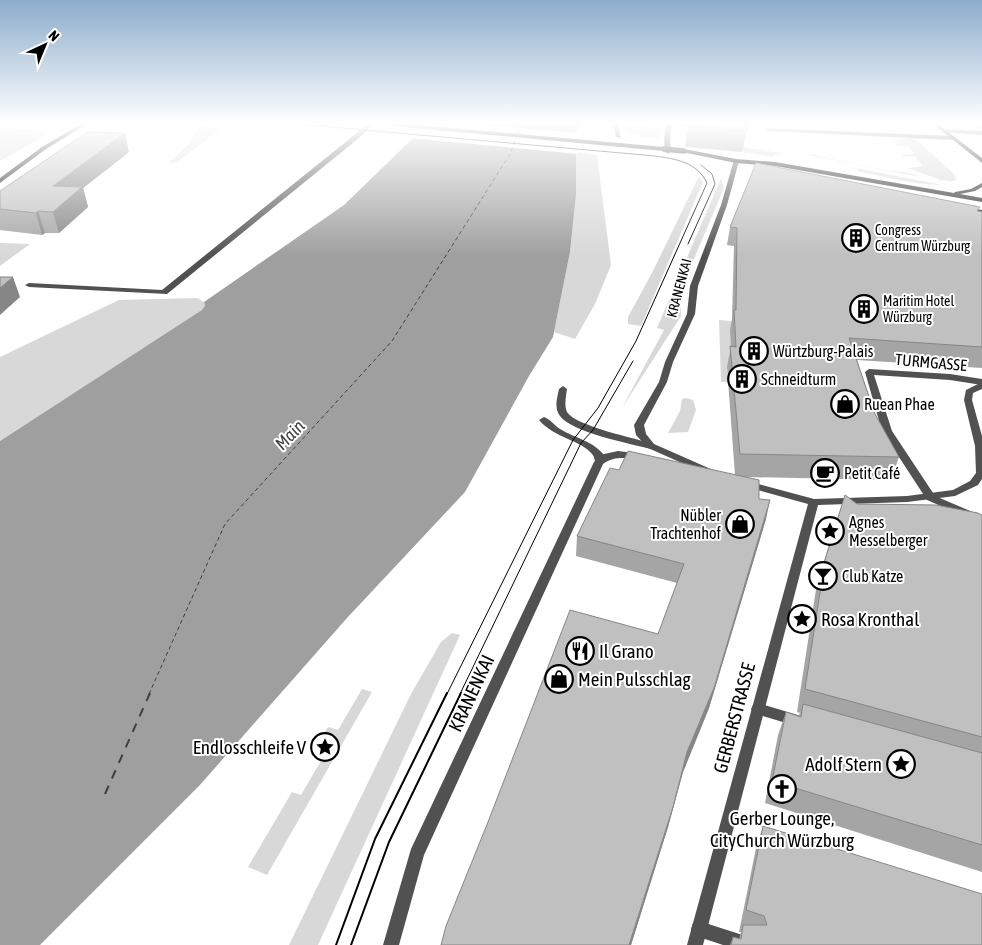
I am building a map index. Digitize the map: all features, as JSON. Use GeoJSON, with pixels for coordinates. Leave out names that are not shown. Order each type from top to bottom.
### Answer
{"type":"FeatureCollection","features":[{"type":"Feature","properties":{"kind":"main road"},"geometry":{"type":"LineString","coordinates":[[0,181],[17,168]]}},
{"type":"Feature","properties":{"kind":"main road"},"geometry":{"type":"LineString","coordinates":[[759,168],[768,171]]}},
{"type":"Feature","properties":{"kind":"main road"},"geometry":{"type":"LineString","coordinates":[[798,168],[982,200]]}},
{"type":"Feature","properties":{"kind":"main road"},"geometry":{"type":"LineString","coordinates":[[946,194],[973,190],[982,185]]}},
{"type":"Feature","properties":{"kind":"main road"},"geometry":{"type":"LineString","coordinates":[[956,207],[982,212]]}},
{"type":"Feature","properties":{"kind":"street"},"geometry":{"type":"LineString","coordinates":[[29,285],[164,292],[318,168]]}},
{"type":"Feature","properties":{"kind":"street","name":"KRANENKAI"},"geometry":{"type":"LineString","coordinates":[[651,446],[641,435],[639,425],[663,382],[669,362],[691,314],[694,286],[724,205],[734,168]]}},
{"type":"Feature","properties":{"kind":"street","name":"TURMGASSE"},"geometry":{"type":"LineString","coordinates":[[932,498],[887,431],[869,372],[950,378],[982,383]]}},
{"type":"Feature","properties":{"kind":"street"},"geometry":{"type":"LineString","coordinates":[[740,482],[814,502],[932,498],[954,493],[974,484],[981,473],[981,446],[968,400],[969,392],[982,383]]}},
{"type":"Feature","properties":{"kind":"street"},"geometry":{"type":"LineString","coordinates":[[563,389],[561,409],[571,421],[593,430],[651,446],[722,478],[632,455],[619,454],[604,458],[599,462]]}},
{"type":"Feature","properties":{"kind":"street"},"geometry":{"type":"LineString","coordinates":[[544,420],[563,435],[596,451],[600,457],[599,462]]}},
{"type":"Feature","properties":{"kind":"street","name":"KRANENKAI"},"geometry":{"type":"LineString","coordinates":[[391,945],[416,854],[599,462]]}},
{"type":"Feature","properties":{"kind":"street"},"geometry":{"type":"LineString","coordinates":[[932,498],[982,520]]}},
{"type":"Feature","properties":{"kind":"street","name":"GERBERSTRASSE"},"geometry":{"type":"LineString","coordinates":[[697,937],[814,502]]}},
{"type":"Feature","properties":{"kind":"street"},"geometry":{"type":"LineString","coordinates":[[758,710],[814,725]]}},
{"type":"Feature","properties":{"kind":"street"},"geometry":{"type":"LineString","coordinates":[[697,937],[749,945]]}},
{"type":"Feature","properties":{"kind":"shaded area"},"geometry":{"type":"Polygon","coordinates":[[[576,168],[599,168],[611,265],[595,304],[575,339],[554,332],[570,252],[576,195],[576,168]]]}},
{"type":"Feature","properties":{"kind":"shaded area"},"geometry":{"type":"Polygon","coordinates":[[[875,168],[907,173],[920,177],[875,168]]]}},
{"type":"Feature","properties":{"kind":"shaded area"},"geometry":{"type":"Polygon","coordinates":[[[908,168],[948,168],[954,174],[956,180],[943,181],[908,168]]]}},
{"type":"Feature","properties":{"kind":"shaded area"},"geometry":{"type":"Polygon","coordinates":[[[858,169],[943,185],[899,180],[857,171],[858,169]]]}},
{"type":"Feature","properties":{"kind":"shaded area"},"geometry":{"type":"Polygon","coordinates":[[[699,176],[703,182],[641,326],[628,324],[628,317],[653,271],[699,176]]]}},
{"type":"Feature","properties":{"kind":"shaded area"},"geometry":{"type":"Polygon","coordinates":[[[721,178],[724,188],[680,292],[681,316],[622,408],[664,330],[657,328],[721,178]]]}},
{"type":"Feature","properties":{"kind":"shaded area"},"geometry":{"type":"Polygon","coordinates":[[[0,243],[30,244],[0,266],[0,243]]]}},
{"type":"Feature","properties":{"kind":"shaded area"},"geometry":{"type":"Polygon","coordinates":[[[197,298],[204,302],[203,310],[0,441],[0,357],[119,300],[197,298]]]}},
{"type":"Feature","properties":{"kind":"shaded area"},"geometry":{"type":"Polygon","coordinates":[[[719,320],[776,325],[732,367],[727,367],[727,382],[721,382],[719,320]]]}},
{"type":"Feature","properties":{"kind":"shaded area"},"geometry":{"type":"Polygon","coordinates":[[[682,399],[693,400],[696,410],[688,432],[668,433],[680,411],[682,399]]]}},
{"type":"Feature","properties":{"kind":"shaded area"},"geometry":{"type":"Polygon","coordinates":[[[452,633],[460,635],[318,945],[289,945],[411,694],[441,642],[452,633]]]}},
{"type":"Feature","properties":{"kind":"shaded area"},"geometry":{"type":"Polygon","coordinates":[[[362,689],[372,692],[267,875],[248,867],[292,792],[301,795],[322,759],[311,755],[328,727],[338,730],[362,689]]]}},
{"type":"Feature","properties":{"kind":"water","name":"Main"},"geometry":{"type":"Polygon","coordinates":[[[382,168],[576,168],[576,195],[570,252],[553,337],[529,376],[465,492],[347,618],[199,786],[40,945],[0,945],[0,441],[202,310],[205,306],[204,302],[344,205],[382,168]]]}},
{"type":"Feature","properties":{"kind":"building"},"geometry":{"type":"Polygon","coordinates":[[[34,168],[77,168],[53,186],[82,187],[53,212],[38,211],[36,213],[0,209],[0,191],[34,168]]]}},
{"type":"Feature","properties":{"kind":"building"},"geometry":{"type":"Polygon","coordinates":[[[754,168],[782,168],[980,207],[977,211],[982,212],[982,347],[849,338],[875,414],[899,457],[740,454],[730,346],[736,347],[734,310],[736,310],[737,228],[730,227],[754,168]]]}},
{"type":"Feature","properties":{"kind":"building"},"geometry":{"type":"Polygon","coordinates":[[[0,277],[13,277],[0,288],[0,277]]]}},
{"type":"Feature","properties":{"kind":"building"},"geometry":{"type":"Polygon","coordinates":[[[628,451],[759,480],[759,499],[770,500],[714,688],[687,752],[673,807],[629,945],[441,945],[446,926],[570,610],[658,634],[684,564],[577,536],[610,468],[619,470],[628,451]]]}},
{"type":"Feature","properties":{"kind":"building"},"geometry":{"type":"Polygon","coordinates":[[[845,495],[857,504],[936,505],[982,515],[982,737],[805,689],[825,560],[845,495]]]}},
{"type":"Feature","properties":{"kind":"building"},"geometry":{"type":"Polygon","coordinates":[[[803,704],[982,753],[982,845],[772,781],[786,712],[801,717],[803,704]]]}},
{"type":"Feature","properties":{"kind":"building"},"geometry":{"type":"Polygon","coordinates":[[[763,826],[982,894],[982,945],[731,945],[733,937],[741,939],[743,925],[767,925],[764,916],[746,910],[763,826]]]}},
{"type":"Feature","properties":{"kind":"ferry route"},"geometry":{"type":"LineString","coordinates":[[149,694],[225,524],[392,341],[501,168]]}},
{"type":"Feature","properties":{"kind":"ferry route"},"geometry":{"type":"LineString","coordinates":[[105,794],[150,693]]}},
{"type":"Feature","properties":{"kind":"tram line"},"geometry":{"type":"LineString","coordinates":[[447,694],[573,440],[598,408],[636,341],[707,183],[695,168]]}},
{"type":"Feature","properties":{"kind":"tram line"},"geometry":{"type":"LineString","coordinates":[[688,244],[715,184],[712,174],[705,168]]}},
{"type":"Feature","properties":{"kind":"tram line"},"geometry":{"type":"LineString","coordinates":[[460,694],[581,443],[593,430],[633,361]]}},
{"type":"Feature","properties":{"kind":"tram line"},"geometry":{"type":"LineString","coordinates":[[336,945],[375,839],[447,693]]}},
{"type":"Feature","properties":{"kind":"tram line"},"geometry":{"type":"LineString","coordinates":[[351,945],[389,842],[461,693]]}},
{"type":"Feature","properties":{"kind":"place","name":"Congress Centrum Würzburg"},"geometry":{"type":"Point","coordinates":[856,238]}},
{"type":"Feature","properties":{"kind":"place","name":"Maritim Hotel Würzburg"},"geometry":{"type":"Point","coordinates":[864,309]}},
{"type":"Feature","properties":{"kind":"place","name":"Würtzburg-Palais"},"geometry":{"type":"Point","coordinates":[754,351]}},
{"type":"Feature","properties":{"kind":"place","name":"Schneidturm"},"geometry":{"type":"Point","coordinates":[742,379]}},
{"type":"Feature","properties":{"kind":"place","name":"Ruean Phae"},"geometry":{"type":"Point","coordinates":[845,404]}},
{"type":"Feature","properties":{"kind":"place","name":"Petit Café"},"geometry":{"type":"Point","coordinates":[825,473]}},
{"type":"Feature","properties":{"kind":"place","name":"Nübler Trachtenhof"},"geometry":{"type":"Point","coordinates":[740,524]}},
{"type":"Feature","properties":{"kind":"place","name":"Agnes Messelberger"},"geometry":{"type":"Point","coordinates":[830,531]}},
{"type":"Feature","properties":{"kind":"place","name":"Club Katze"},"geometry":{"type":"Point","coordinates":[823,576]}},
{"type":"Feature","properties":{"kind":"place","name":"Rosa Kronthal"},"geometry":{"type":"Point","coordinates":[802,619]}},
{"type":"Feature","properties":{"kind":"place","name":"Il Grano"},"geometry":{"type":"Point","coordinates":[580,651]}},
{"type":"Feature","properties":{"kind":"place","name":"Mein Pulsschlag"},"geometry":{"type":"Point","coordinates":[559,679]}},
{"type":"Feature","properties":{"kind":"place","name":"Endlosschleife V"},"geometry":{"type":"Point","coordinates":[325,747]}},
{"type":"Feature","properties":{"kind":"place","name":"Adolf Stern"},"geometry":{"type":"Point","coordinates":[901,764]}},
{"type":"Feature","properties":{"kind":"place","name":"Gerber Lounge, CityChurch Würzburg"},"geometry":{"type":"Point","coordinates":[782,789]}}]}
